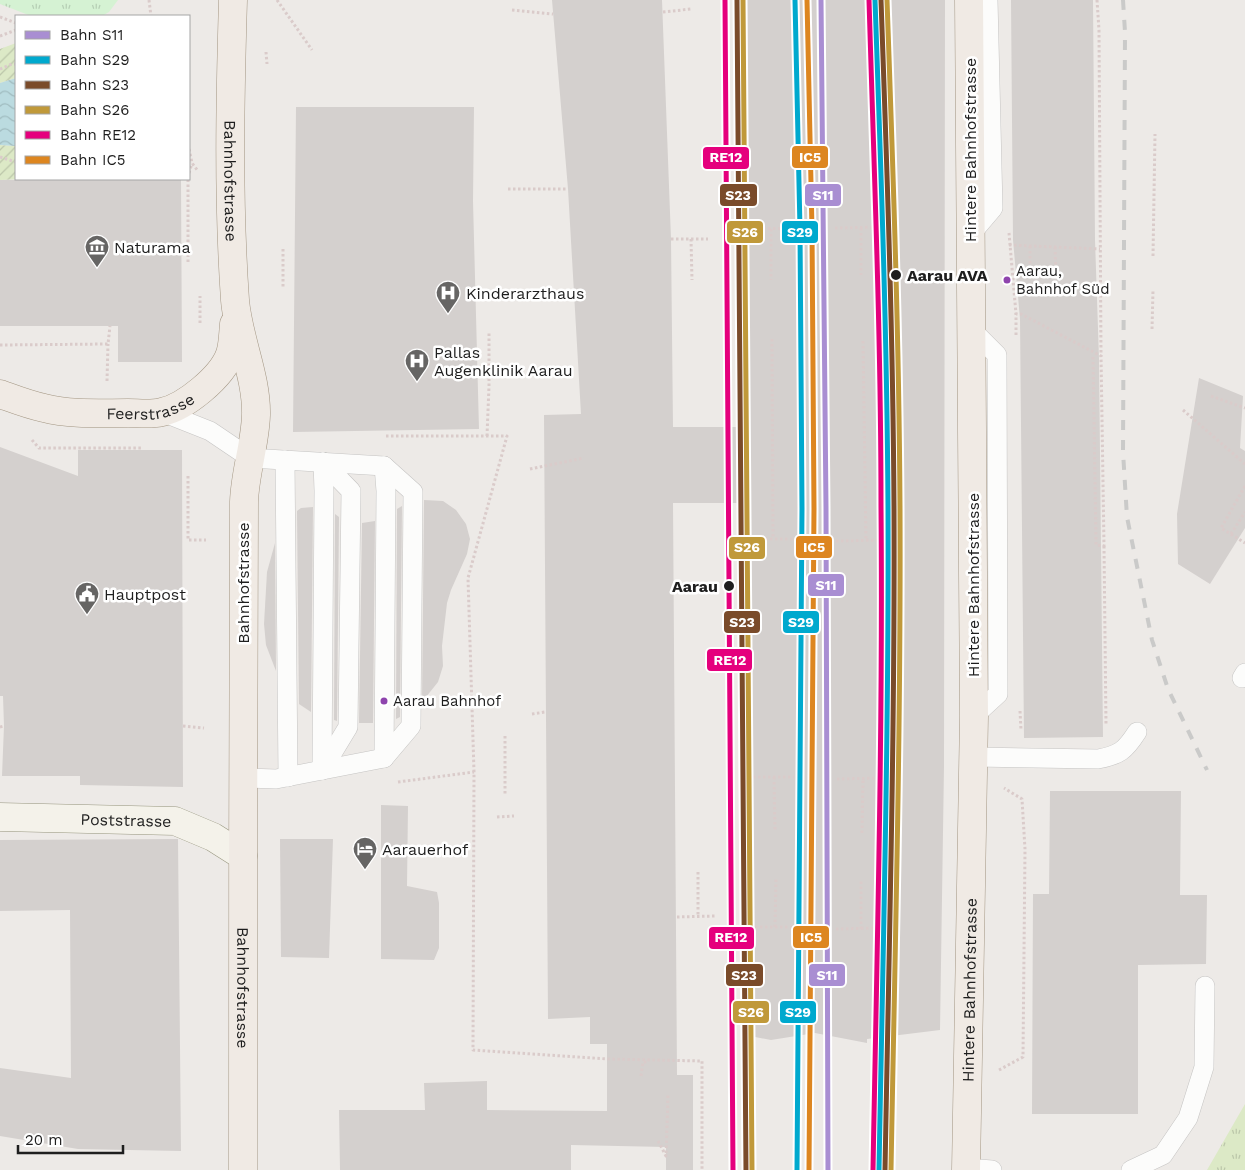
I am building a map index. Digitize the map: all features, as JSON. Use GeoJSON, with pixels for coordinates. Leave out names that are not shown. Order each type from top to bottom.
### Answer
{"type":"FeatureCollection","features":[{"type":"Feature","properties":{"kind":"main road","name":"Bahnhofstrasse"},"geometry":{"type":"LineString","coordinates":[[233,0],[230,139],[236,302],[255,397],[256,414],[244,502],[243,1170]]}},
{"type":"Feature","properties":{"kind":"main road","name":"Hintere Bahnhofstrasse"},"geometry":{"type":"LineString","coordinates":[[969,0],[974,716],[987,757],[975,1169]]}},
{"type":"Feature","properties":{"kind":"main road","name":"Feerstrasse"},"geometry":{"type":"LineString","coordinates":[[0,394],[45,408],[63,411],[91,413],[162,412],[177,406],[199,391],[224,366],[232,345],[236,302]]}},
{"type":"Feature","properties":{"kind":"main road","name":"Poststrasse"},"geometry":{"type":"LineString","coordinates":[[0,817],[175,821],[213,837],[243,856]]}},
{"type":"Feature","properties":{"kind":"lane"},"geometry":{"type":"LineString","coordinates":[[970,234],[994,208],[988,0]]}},
{"type":"Feature","properties":{"kind":"lane"},"geometry":{"type":"LineString","coordinates":[[162,412],[210,432],[250,458],[384,466],[413,492],[411,726],[384,758],[276,779],[243,778]]}},
{"type":"Feature","properties":{"kind":"lane"},"geometry":{"type":"LineString","coordinates":[[285,460],[288,777]]}},
{"type":"Feature","properties":{"kind":"lane"},"geometry":{"type":"LineString","coordinates":[[322,770],[323,462]]}},
{"type":"Feature","properties":{"kind":"lane"},"geometry":{"type":"LineString","coordinates":[[322,770],[348,727],[351,501],[351,491],[323,462]]}},
{"type":"Feature","properties":{"kind":"lane"},"geometry":{"type":"LineString","coordinates":[[384,466],[386,501],[384,758]]}},
{"type":"Feature","properties":{"kind":"lane"},"geometry":{"type":"LineString","coordinates":[[987,757],[1098,759],[1114,756],[1127,747],[1136,732]]}},
{"type":"Feature","properties":{"kind":"lane"},"geometry":{"type":"LineString","coordinates":[[1131,1170],[1163,1155],[1188,1118],[1204,1067],[1204,986]]}},
{"type":"Feature","properties":{"kind":"path"},"geometry":{"type":"LineString","coordinates":[[149,0],[151,15]]}},
{"type":"Feature","properties":{"kind":"path"},"geometry":{"type":"LineString","coordinates":[[277,0],[312,50]]}},
{"type":"Feature","properties":{"kind":"path"},"geometry":{"type":"LineString","coordinates":[[1097,0],[1099,30],[1106,730]]}},
{"type":"Feature","properties":{"kind":"path"},"geometry":{"type":"LineString","coordinates":[[662,12],[691,9]]}},
{"type":"Feature","properties":{"kind":"path"},"geometry":{"type":"LineString","coordinates":[[512,10],[553,14]]}},
{"type":"Feature","properties":{"kind":"path"},"geometry":{"type":"LineString","coordinates":[[0,17],[15,23]]}},
{"type":"Feature","properties":{"kind":"path"},"geometry":{"type":"LineString","coordinates":[[0,36],[15,30]]}},
{"type":"Feature","properties":{"kind":"path"},"geometry":{"type":"LineString","coordinates":[[0,69],[15,64]]}},
{"type":"Feature","properties":{"kind":"path"},"geometry":{"type":"LineString","coordinates":[[1154,256],[1155,134]]}},
{"type":"Feature","properties":{"kind":"path"},"geometry":{"type":"LineString","coordinates":[[0,157],[15,162]]}},
{"type":"Feature","properties":{"kind":"path"},"geometry":{"type":"LineString","coordinates":[[190,170],[192,163]]}},
{"type":"Feature","properties":{"kind":"path"},"geometry":{"type":"LineString","coordinates":[[188,180],[188,262]]}},
{"type":"Feature","properties":{"kind":"path"},"geometry":{"type":"LineString","coordinates":[[508,190],[568,189]]}},
{"type":"Feature","properties":{"kind":"path"},"geometry":{"type":"LineString","coordinates":[[835,228],[882,227]]}},
{"type":"Feature","properties":{"kind":"path"},"geometry":{"type":"LineString","coordinates":[[748,228],[797,229]]}},
{"type":"Feature","properties":{"kind":"path"},"geometry":{"type":"LineString","coordinates":[[860,228],[861,274]]}},
{"type":"Feature","properties":{"kind":"path"},"geometry":{"type":"LineString","coordinates":[[771,229],[771,280]]}},
{"type":"Feature","properties":{"kind":"path"},"geometry":{"type":"LineString","coordinates":[[671,239],[708,239]]}},
{"type":"Feature","properties":{"kind":"path"},"geometry":{"type":"LineString","coordinates":[[692,239],[692,280]]}},
{"type":"Feature","properties":{"kind":"path"},"geometry":{"type":"LineString","coordinates":[[1009,245],[1100,249]]}},
{"type":"Feature","properties":{"kind":"path"},"geometry":{"type":"LineString","coordinates":[[1030,246],[1030,277]]}},
{"type":"Feature","properties":{"kind":"path"},"geometry":{"type":"LineString","coordinates":[[1055,247],[1056,277]]}},
{"type":"Feature","properties":{"kind":"path"},"geometry":{"type":"LineString","coordinates":[[283,249],[283,288]]}},
{"type":"Feature","properties":{"kind":"path"},"geometry":{"type":"LineString","coordinates":[[1152,329],[1153,290]]}},
{"type":"Feature","properties":{"kind":"path"},"geometry":{"type":"LineString","coordinates":[[1016,343],[1016,314],[1021,314],[1101,356]]}},
{"type":"Feature","properties":{"kind":"path"},"geometry":{"type":"LineString","coordinates":[[107,387],[110,326]]}},
{"type":"Feature","properties":{"kind":"path"},"geometry":{"type":"LineString","coordinates":[[487,436],[489,332]]}},
{"type":"Feature","properties":{"kind":"path"},"geometry":{"type":"LineString","coordinates":[[772,339],[773,539]]}},
{"type":"Feature","properties":{"kind":"path"},"geometry":{"type":"LineString","coordinates":[[863,341],[866,540]]}},
{"type":"Feature","properties":{"kind":"path"},"geometry":{"type":"LineString","coordinates":[[0,345],[108,344]]}},
{"type":"Feature","properties":{"kind":"path"},"geometry":{"type":"LineString","coordinates":[[1093,355],[1096,545],[1104,546]]}},
{"type":"Feature","properties":{"kind":"path"},"geometry":{"type":"LineString","coordinates":[[1211,396],[1245,408]]}},
{"type":"Feature","properties":{"kind":"path"},"geometry":{"type":"LineString","coordinates":[[1183,410],[1245,464]]}},
{"type":"Feature","properties":{"kind":"path"},"geometry":{"type":"LineString","coordinates":[[383,436],[507,436],[468,578],[474,772],[473,1050],[643,1062],[702,1061],[702,1170]]}},
{"type":"Feature","properties":{"kind":"path"},"geometry":{"type":"LineString","coordinates":[[39,448],[143,448]]}},
{"type":"Feature","properties":{"kind":"path"},"geometry":{"type":"LineString","coordinates":[[530,469],[584,458]]}},
{"type":"Feature","properties":{"kind":"path"},"geometry":{"type":"LineString","coordinates":[[188,476],[188,540],[206,540]]}},
{"type":"Feature","properties":{"kind":"path"},"geometry":{"type":"LineString","coordinates":[[1245,486],[1221,528],[1245,543]]}},
{"type":"Feature","properties":{"kind":"path"},"geometry":{"type":"LineString","coordinates":[[1231,534],[1245,512]]}},
{"type":"Feature","properties":{"kind":"path"},"geometry":{"type":"LineString","coordinates":[[750,539],[798,539]]}},
{"type":"Feature","properties":{"kind":"path"},"geometry":{"type":"LineString","coordinates":[[836,541],[884,540]]}},
{"type":"Feature","properties":{"kind":"path"},"geometry":{"type":"LineString","coordinates":[[997,1072],[1023,1057],[1025,849],[1022,799],[1001,786],[987,757],[1003,750],[1021,750],[1020,702]]}},
{"type":"Feature","properties":{"kind":"path"},"geometry":{"type":"LineString","coordinates":[[532,714],[545,712]]}},
{"type":"Feature","properties":{"kind":"path"},"geometry":{"type":"LineString","coordinates":[[182,726],[204,728]]}},
{"type":"Feature","properties":{"kind":"path"},"geometry":{"type":"LineString","coordinates":[[505,736],[505,794]]}},
{"type":"Feature","properties":{"kind":"path"},"geometry":{"type":"LineString","coordinates":[[753,777],[794,777]]}},
{"type":"Feature","properties":{"kind":"path"},"geometry":{"type":"LineString","coordinates":[[774,777],[775,832]]}},
{"type":"Feature","properties":{"kind":"path"},"geometry":{"type":"LineString","coordinates":[[837,778],[881,778]]}},
{"type":"Feature","properties":{"kind":"path"},"geometry":{"type":"LineString","coordinates":[[862,778],[862,834]]}},
{"type":"Feature","properties":{"kind":"path"},"geometry":{"type":"LineString","coordinates":[[497,817],[514,816]]}},
{"type":"Feature","properties":{"kind":"path"},"geometry":{"type":"LineString","coordinates":[[698,872],[698,917]]}},
{"type":"Feature","properties":{"kind":"path"},"geometry":{"type":"LineString","coordinates":[[775,927],[776,878]]}},
{"type":"Feature","properties":{"kind":"path"},"geometry":{"type":"LineString","coordinates":[[861,879],[861,929]]}},
{"type":"Feature","properties":{"kind":"path"},"geometry":{"type":"LineString","coordinates":[[677,917],[715,916]]}},
{"type":"Feature","properties":{"kind":"path"},"geometry":{"type":"LineString","coordinates":[[755,927],[795,927]]}},
{"type":"Feature","properties":{"kind":"path"},"geometry":{"type":"LineString","coordinates":[[836,929],[879,928]]}},
{"type":"Feature","properties":{"kind":"path"},"geometry":{"type":"LineString","coordinates":[[608,1059],[680,1061]]}},
{"type":"Feature","properties":{"kind":"path"},"geometry":{"type":"LineString","coordinates":[[641,1076],[643,1062]]}},
{"type":"Feature","properties":{"kind":"path"},"geometry":{"type":"LineString","coordinates":[[658,1141],[666,1156],[668,1095]]}},
{"type":"Feature","properties":{"kind":"green space"},"geometry":{"type":"Polygon","coordinates":[[[0,0],[118,0],[109,12],[104,15],[28,15],[0,4],[0,0]]]}},
{"type":"Feature","properties":{"kind":"green space"},"geometry":{"type":"Polygon","coordinates":[[[15,43],[15,78],[0,83],[0,49],[15,43]]]}},
{"type":"Feature","properties":{"kind":"green space"},"geometry":{"type":"Polygon","coordinates":[[[0,145],[15,146],[15,179],[0,180],[0,145]]]}},
{"type":"Feature","properties":{"kind":"green space"},"geometry":{"type":"Polygon","coordinates":[[[1245,1104],[1245,1170],[1207,1170],[1245,1104]]]}},
{"type":"Feature","properties":{"kind":"water"},"geometry":{"type":"Polygon","coordinates":[[[15,78],[15,146],[0,145],[0,83],[15,78]]]}},
{"type":"Feature","properties":{"kind":"building"},"geometry":{"type":"Polygon","coordinates":[[[552,0],[662,0],[671,239],[673,427],[746,427],[742,0],[945,0],[944,766],[940,1030],[867,1039],[867,1043],[815,1033],[771,1040],[750,1036],[750,778],[746,503],[673,503],[677,1075],[693,1075],[693,1170],[666,1170],[666,1147],[571,1145],[571,1170],[340,1170],[339,1110],[425,1110],[424,1083],[487,1081],[487,1110],[607,1111],[607,1044],[590,1044],[590,1017],[548,1019],[544,415],[581,414],[568,189],[552,0]]]}},
{"type":"Feature","properties":{"kind":"building"},"geometry":{"type":"Polygon","coordinates":[[[1011,0],[1093,0],[1103,737],[1024,738],[1020,319],[1013,240],[1011,0]]]}},
{"type":"Feature","properties":{"kind":"building"},"geometry":{"type":"Polygon","coordinates":[[[296,107],[474,107],[473,201],[479,429],[293,432],[296,107]]]}},
{"type":"Feature","properties":{"kind":"building"},"geometry":{"type":"Polygon","coordinates":[[[0,180],[181,180],[182,362],[118,362],[118,326],[0,326],[0,180]]]}},
{"type":"Feature","properties":{"kind":"building"},"geometry":{"type":"Polygon","coordinates":[[[1199,378],[1243,396],[1240,448],[1245,451],[1245,528],[1210,584],[1178,564],[1177,514],[1199,378]]]}},
{"type":"Feature","properties":{"kind":"building"},"geometry":{"type":"Polygon","coordinates":[[[0,447],[78,476],[78,450],[182,450],[183,787],[80,785],[80,776],[2,776],[4,726],[3,696],[0,696],[0,447]]]}},
{"type":"Feature","properties":{"kind":"building"},"geometry":{"type":"Polygon","coordinates":[[[424,500],[443,501],[456,510],[466,524],[470,539],[467,554],[447,603],[442,646],[443,666],[438,682],[422,702],[424,500]]]}},
{"type":"Feature","properties":{"kind":"building"},"geometry":{"type":"Polygon","coordinates":[[[402,506],[400,717],[396,719],[397,509],[402,506]]]}},
{"type":"Feature","properties":{"kind":"building"},"geometry":{"type":"Polygon","coordinates":[[[313,507],[311,712],[299,704],[297,511],[301,508],[313,507]]]}},
{"type":"Feature","properties":{"kind":"building"},"geometry":{"type":"Polygon","coordinates":[[[335,514],[339,517],[337,721],[334,720],[335,514]]]}},
{"type":"Feature","properties":{"kind":"building"},"geometry":{"type":"Polygon","coordinates":[[[375,521],[373,723],[359,723],[362,523],[375,521]]]}},
{"type":"Feature","properties":{"kind":"building"},"geometry":{"type":"Polygon","coordinates":[[[275,543],[276,671],[266,645],[264,624],[267,572],[275,543]]]}},
{"type":"Feature","properties":{"kind":"building"},"geometry":{"type":"Polygon","coordinates":[[[1050,791],[1181,791],[1180,895],[1207,895],[1206,964],[1138,965],[1138,1114],[1032,1114],[1033,894],[1049,894],[1050,791]]]}},
{"type":"Feature","properties":{"kind":"building"},"geometry":{"type":"Polygon","coordinates":[[[381,805],[408,806],[407,886],[437,892],[439,903],[439,948],[434,960],[381,959],[381,805]]]}},
{"type":"Feature","properties":{"kind":"building"},"geometry":{"type":"Polygon","coordinates":[[[178,839],[181,1151],[78,1149],[0,1136],[0,1068],[71,1078],[70,910],[0,911],[0,840],[178,839]]]}},
{"type":"Feature","properties":{"kind":"building"},"geometry":{"type":"Polygon","coordinates":[[[280,839],[333,839],[329,958],[281,957],[280,839]]]}},
{"type":"Feature","properties":{"kind":"railway"},"geometry":{"type":"LineString","coordinates":[[1123,0],[1125,32],[1123,452],[1127,517],[1152,640],[1168,689],[1207,770]]}},
{"type":"Feature","properties":{"kind":"rail line","name":"RE12"},"geometry":{"type":"LineString","coordinates":[[725,0],[733,1170]]}},
{"type":"Feature","properties":{"kind":"rail line","name":"S23"},"geometry":{"type":"LineString","coordinates":[[737,0],[746,1170]]}},
{"type":"Feature","properties":{"kind":"rail line","name":"S26"},"geometry":{"type":"LineString","coordinates":[[743,0],[752,1170]]}},
{"type":"Feature","properties":{"kind":"rail line","name":"S29"},"geometry":{"type":"LineString","coordinates":[[795,0],[800,229],[802,508],[797,1170]]}},
{"type":"Feature","properties":{"kind":"rail line","name":"IC5"},"geometry":{"type":"LineString","coordinates":[[807,0],[812,229],[814,508],[809,1170]]}},
{"type":"Feature","properties":{"kind":"rail line","name":"S11"},"geometry":{"type":"LineString","coordinates":[[821,0],[826,507],[828,1170]]}},
{"type":"Feature","properties":{"kind":"rail line","name":"RE12"},"geometry":{"type":"LineString","coordinates":[[869,0],[881,443],[881,672],[873,1170]]}},
{"type":"Feature","properties":{"kind":"rail line","name":"S29"},"geometry":{"type":"LineString","coordinates":[[875,0],[885,316],[888,506],[887,755],[879,1170]]}},
{"type":"Feature","properties":{"kind":"rail line","name":"S23"},"geometry":{"type":"LineString","coordinates":[[881,0],[891,316],[894,506],[893,755],[885,1170]]}},
{"type":"Feature","properties":{"kind":"rail line","name":"S26"},"geometry":{"type":"LineString","coordinates":[[887,0],[897,316],[900,506],[899,755],[891,1170]]}},
{"type":"Feature","properties":{"kind":"place","name":"Naturama"},"geometry":{"type":"Point","coordinates":[97,268]}},
{"type":"Feature","properties":{"kind":"place","name":"Aarau AVA"},"geometry":{"type":"Point","coordinates":[896,275]}},
{"type":"Feature","properties":{"kind":"place","name":"Aarau, Bahnhof Süd"},"geometry":{"type":"Point","coordinates":[1007,280]}},
{"type":"Feature","properties":{"kind":"place","name":"Kinderarzthaus"},"geometry":{"type":"Point","coordinates":[448,314]}},
{"type":"Feature","properties":{"kind":"place","name":"Pallas Augenklinik Aarau"},"geometry":{"type":"Point","coordinates":[417,382]}},
{"type":"Feature","properties":{"kind":"place","name":"Aarau"},"geometry":{"type":"Point","coordinates":[729,586]}},
{"type":"Feature","properties":{"kind":"place","name":"Hauptpost"},"geometry":{"type":"Point","coordinates":[87,615]}},
{"type":"Feature","properties":{"kind":"place","name":"Aarau Bahnhof"},"geometry":{"type":"Point","coordinates":[384,701]}},
{"type":"Feature","properties":{"kind":"place","name":"Aarauerhof"},"geometry":{"type":"Point","coordinates":[365,870]}}]}
